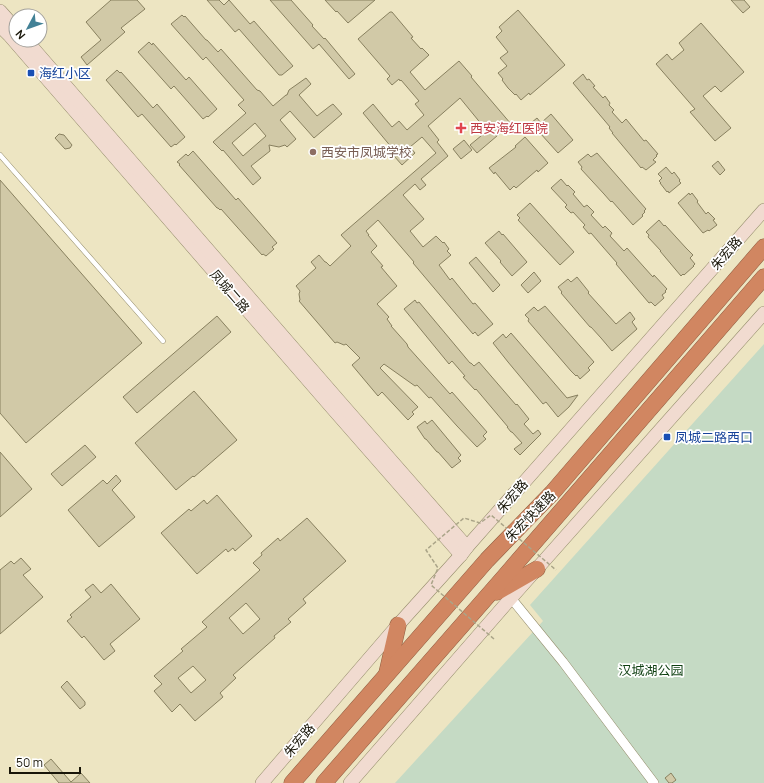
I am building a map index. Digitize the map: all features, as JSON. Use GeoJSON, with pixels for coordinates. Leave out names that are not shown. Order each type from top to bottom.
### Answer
{"type":"FeatureCollection","features":[{"type":"Feature","properties":{"kind":"highway","name":"朱宏快速路"},"geometry":{"type":"LineString","coordinates":[[292,783],[487,560],[552,493],[764,247]]}},
{"type":"Feature","properties":{"kind":"highway","name":"朱宏快速路"},"geometry":{"type":"LineString","coordinates":[[324,783],[764,277]]}},
{"type":"Feature","properties":{"kind":"highway"},"geometry":{"type":"LineString","coordinates":[[485,599],[537,569]]}},
{"type":"Feature","properties":{"kind":"highway"},"geometry":{"type":"LineString","coordinates":[[386,675],[398,625]]}},
{"type":"Feature","properties":{"kind":"main road"},"geometry":{"type":"LineString","coordinates":[[0,11],[8,20]]}},
{"type":"Feature","properties":{"kind":"main road","name":"凤城二路"},"geometry":{"type":"LineString","coordinates":[[0,26],[333,409],[464,551]]}},
{"type":"Feature","properties":{"kind":"main road","name":"凤城二路"},"geometry":{"type":"LineString","coordinates":[[33,48],[340,402],[464,551]]}},
{"type":"Feature","properties":{"kind":"main road","name":"朱宏路"},"geometry":{"type":"LineString","coordinates":[[262,783],[398,625],[764,210]]}},
{"type":"Feature","properties":{"kind":"main road"},"geometry":{"type":"LineString","coordinates":[[350,783],[511,598],[764,313]]}},
{"type":"Feature","properties":{"kind":"street"},"geometry":{"type":"LineString","coordinates":[[511,598],[563,662],[654,783]]}},
{"type":"Feature","properties":{"kind":"lane"},"geometry":{"type":"LineString","coordinates":[[0,155],[163,341]]}},
{"type":"Feature","properties":{"kind":"path"},"geometry":{"type":"LineString","coordinates":[[494,639],[431,585],[438,568],[426,550],[464,518],[480,524],[491,515],[556,570]]}},
{"type":"Feature","properties":{"kind":"green space","name":"汉城湖公园"},"geometry":{"type":"Polygon","coordinates":[[[764,344],[764,783],[395,783],[543,621],[530,605],[764,344]]]}},
{"type":"Feature","properties":{"kind":"building"},"geometry":{"type":"Polygon","coordinates":[[[111,0],[137,0],[145,9],[121,28],[125,32],[87,65],[81,57],[101,40],[86,22],[111,0]]]}},
{"type":"Feature","properties":{"kind":"building"},"geometry":{"type":"Polygon","coordinates":[[[207,0],[219,0],[224,5],[229,0],[250,24],[254,21],[293,66],[282,75],[279,75],[239,29],[235,32],[207,0]]]}},
{"type":"Feature","properties":{"kind":"building"},"geometry":{"type":"Polygon","coordinates":[[[270,0],[291,0],[355,74],[349,79],[319,44],[313,49],[270,0]]]}},
{"type":"Feature","properties":{"kind":"building"},"geometry":{"type":"Polygon","coordinates":[[[325,0],[375,0],[348,23],[325,0]]]}},
{"type":"Feature","properties":{"kind":"building"},"geometry":{"type":"Polygon","coordinates":[[[731,0],[744,0],[750,7],[743,13],[731,0]]]}},
{"type":"Feature","properties":{"kind":"building"},"geometry":{"type":"Polygon","coordinates":[[[518,10],[565,65],[530,95],[529,93],[521,100],[508,88],[498,73],[507,66],[500,58],[508,52],[496,37],[502,31],[499,27],[518,10]]]}},
{"type":"Feature","properties":{"kind":"building"},"geometry":{"type":"Polygon","coordinates":[[[390,12],[392,12],[413,37],[411,38],[429,55],[410,72],[425,90],[459,61],[511,124],[477,153],[470,145],[487,131],[460,98],[428,126],[439,140],[437,142],[448,156],[421,179],[426,185],[420,190],[415,184],[403,195],[424,219],[410,231],[423,247],[436,236],[443,243],[444,242],[449,249],[447,251],[451,255],[439,265],[450,280],[452,278],[473,304],[475,303],[493,324],[478,336],[475,332],[473,334],[378,220],[366,231],[377,246],[371,252],[397,286],[377,304],[389,317],[387,319],[391,326],[408,347],[450,394],[452,392],[487,432],[483,436],[486,439],[477,447],[431,397],[429,398],[417,385],[415,386],[384,364],[380,368],[418,407],[412,412],[414,414],[408,420],[382,392],[378,396],[352,365],[360,358],[346,344],[335,343],[299,301],[300,291],[296,286],[316,268],[311,262],[319,255],[330,266],[351,246],[341,235],[436,153],[422,137],[410,147],[415,153],[402,165],[394,156],[397,154],[363,113],[373,104],[392,127],[399,121],[407,130],[424,115],[415,104],[419,101],[401,80],[400,81],[399,79],[392,85],[387,79],[390,76],[358,39],[390,12]]]}},
{"type":"Feature","properties":{"kind":"building"},"geometry":{"type":"Polygon","coordinates":[[[182,15],[184,17],[185,16],[218,52],[221,49],[273,106],[287,95],[289,90],[306,78],[311,84],[299,95],[317,116],[333,104],[342,114],[314,138],[290,111],[280,120],[296,139],[287,147],[285,145],[279,147],[269,145],[270,151],[251,166],[261,178],[253,185],[223,150],[222,151],[213,142],[246,113],[238,105],[244,100],[206,57],[203,60],[171,24],[182,15]],[[255,123],[232,143],[243,156],[266,136],[255,123]]]}},
{"type":"Feature","properties":{"kind":"building"},"geometry":{"type":"Polygon","coordinates":[[[701,23],[744,72],[721,92],[715,86],[703,96],[731,128],[715,141],[690,112],[695,109],[656,64],[667,54],[672,60],[684,50],[679,43],[701,23]]]}},
{"type":"Feature","properties":{"kind":"building"},"geometry":{"type":"Polygon","coordinates":[[[149,42],[152,45],[153,43],[186,80],[189,77],[217,109],[208,117],[207,116],[203,119],[174,86],[171,89],[138,52],[149,42]]]}},
{"type":"Feature","properties":{"kind":"building"},"geometry":{"type":"Polygon","coordinates":[[[117,70],[120,73],[121,72],[153,108],[157,104],[185,137],[176,145],[175,144],[171,147],[142,114],[138,117],[106,80],[117,70]]]}},
{"type":"Feature","properties":{"kind":"building"},"geometry":{"type":"Polygon","coordinates":[[[583,74],[587,80],[589,79],[595,86],[593,87],[603,98],[605,96],[610,103],[609,105],[614,110],[612,112],[622,123],[626,119],[644,141],[646,140],[658,154],[653,160],[656,162],[646,170],[642,167],[641,168],[612,133],[609,128],[610,127],[573,83],[583,74]]]}},
{"type":"Feature","properties":{"kind":"building"},"geometry":{"type":"Polygon","coordinates":[[[551,114],[573,140],[558,153],[531,123],[537,118],[541,123],[551,114]]]}},
{"type":"Feature","properties":{"kind":"building"},"geometry":{"type":"Polygon","coordinates":[[[59,134],[64,135],[72,145],[70,148],[65,149],[55,138],[59,134]]]}},
{"type":"Feature","properties":{"kind":"building"},"geometry":{"type":"Polygon","coordinates":[[[525,137],[548,163],[538,172],[537,170],[516,188],[514,186],[510,190],[495,172],[494,174],[489,168],[516,147],[515,146],[525,137]]]}},
{"type":"Feature","properties":{"kind":"building"},"geometry":{"type":"Polygon","coordinates":[[[464,140],[472,150],[461,159],[453,149],[464,140]]]}},
{"type":"Feature","properties":{"kind":"building"},"geometry":{"type":"Polygon","coordinates":[[[193,151],[236,200],[238,198],[277,243],[272,247],[274,249],[266,256],[263,254],[262,255],[221,209],[220,210],[217,208],[179,165],[180,164],[177,162],[186,154],[188,156],[193,151]]]}},
{"type":"Feature","properties":{"kind":"building"},"geometry":{"type":"Polygon","coordinates":[[[597,153],[646,209],[642,215],[643,216],[633,225],[581,169],[582,167],[578,162],[588,154],[591,157],[597,153]]]}},
{"type":"Feature","properties":{"kind":"building"},"geometry":{"type":"Polygon","coordinates":[[[718,161],[725,170],[720,175],[712,166],[718,161]]]}},
{"type":"Feature","properties":{"kind":"building"},"geometry":{"type":"Polygon","coordinates":[[[666,167],[672,174],[674,172],[681,183],[669,193],[660,183],[659,181],[662,178],[658,174],[666,167]]]}},
{"type":"Feature","properties":{"kind":"building"},"geometry":{"type":"Polygon","coordinates":[[[561,179],[575,192],[573,194],[584,207],[587,205],[594,212],[591,215],[603,228],[605,226],[612,233],[610,236],[624,251],[627,248],[652,276],[653,277],[654,275],[667,289],[662,295],[664,298],[655,306],[651,302],[649,303],[591,233],[589,234],[583,227],[585,225],[573,212],[571,213],[565,207],[567,205],[551,188],[561,179]]]}},
{"type":"Feature","properties":{"kind":"building"},"geometry":{"type":"Polygon","coordinates":[[[0,180],[142,343],[26,443],[0,413],[0,180]]]}},
{"type":"Feature","properties":{"kind":"building"},"geometry":{"type":"Polygon","coordinates":[[[689,193],[690,195],[692,193],[706,214],[708,212],[715,219],[713,220],[717,225],[709,231],[708,230],[703,233],[678,203],[689,193]]]}},
{"type":"Feature","properties":{"kind":"building"},"geometry":{"type":"Polygon","coordinates":[[[530,203],[574,252],[560,265],[518,220],[520,218],[517,215],[530,203]]]}},
{"type":"Feature","properties":{"kind":"building"},"geometry":{"type":"Polygon","coordinates":[[[659,220],[693,255],[690,258],[695,264],[684,275],[683,274],[681,276],[648,237],[649,235],[646,232],[659,220]]]}},
{"type":"Feature","properties":{"kind":"building"},"geometry":{"type":"Polygon","coordinates":[[[499,231],[527,262],[512,276],[485,243],[499,231]]]}},
{"type":"Feature","properties":{"kind":"building"},"geometry":{"type":"Polygon","coordinates":[[[476,257],[500,285],[493,292],[469,263],[476,257]]]}},
{"type":"Feature","properties":{"kind":"building"},"geometry":{"type":"Polygon","coordinates":[[[534,272],[541,281],[528,293],[521,285],[534,272]]]}},
{"type":"Feature","properties":{"kind":"building"},"geometry":{"type":"Polygon","coordinates":[[[577,277],[589,292],[588,293],[616,324],[630,312],[635,319],[632,322],[637,329],[612,351],[561,293],[562,292],[558,287],[568,279],[571,282],[577,277]]]}},
{"type":"Feature","properties":{"kind":"building"},"geometry":{"type":"Polygon","coordinates":[[[415,300],[417,303],[419,302],[470,363],[474,366],[479,362],[516,405],[517,404],[529,419],[524,424],[533,434],[538,430],[541,434],[520,455],[514,449],[522,443],[511,432],[476,389],[475,390],[463,377],[465,376],[452,361],[449,364],[404,309],[415,300]]]}},
{"type":"Feature","properties":{"kind":"building"},"geometry":{"type":"Polygon","coordinates":[[[545,306],[594,362],[588,368],[590,370],[580,379],[571,371],[528,321],[529,319],[525,315],[534,307],[538,311],[545,306]]]}},
{"type":"Feature","properties":{"kind":"building"},"geometry":{"type":"Polygon","coordinates":[[[217,316],[231,332],[137,413],[123,397],[217,316]]]}},
{"type":"Feature","properties":{"kind":"building"},"geometry":{"type":"Polygon","coordinates":[[[511,333],[567,398],[578,395],[569,407],[558,417],[546,402],[543,404],[493,343],[503,334],[506,338],[511,333]]]}},
{"type":"Feature","properties":{"kind":"building"},"geometry":{"type":"Polygon","coordinates":[[[194,391],[237,440],[194,477],[193,476],[176,490],[135,443],[194,391]]]}},
{"type":"Feature","properties":{"kind":"building"},"geometry":{"type":"Polygon","coordinates":[[[432,420],[461,455],[458,458],[461,461],[452,468],[425,439],[417,427],[425,421],[427,424],[432,420]]]}},
{"type":"Feature","properties":{"kind":"building"},"geometry":{"type":"Polygon","coordinates":[[[85,445],[96,457],[62,486],[51,474],[85,445]]]}},
{"type":"Feature","properties":{"kind":"building"},"geometry":{"type":"Polygon","coordinates":[[[0,452],[32,489],[0,517],[0,452]]]}},
{"type":"Feature","properties":{"kind":"building"},"geometry":{"type":"Polygon","coordinates":[[[116,475],[121,481],[112,490],[135,517],[99,547],[68,510],[103,480],[107,484],[116,475]]]}},
{"type":"Feature","properties":{"kind":"building"},"geometry":{"type":"Polygon","coordinates":[[[217,495],[252,536],[235,551],[233,548],[228,552],[226,549],[197,574],[161,533],[189,509],[191,511],[204,500],[207,504],[217,495]]]}},
{"type":"Feature","properties":{"kind":"building"},"geometry":{"type":"Polygon","coordinates":[[[307,518],[346,561],[303,599],[306,603],[288,619],[291,622],[233,675],[236,678],[220,693],[223,697],[195,721],[180,704],[172,712],[154,691],[162,684],[154,676],[183,651],[181,649],[207,627],[202,622],[260,570],[253,563],[262,555],[261,553],[278,538],[280,541],[307,518]],[[246,603],[229,618],[243,634],[260,619],[246,603]],[[193,666],[178,678],[191,693],[206,680],[193,666]]]}},
{"type":"Feature","properties":{"kind":"building"},"geometry":{"type":"Polygon","coordinates":[[[21,558],[31,569],[23,575],[43,597],[0,634],[0,570],[11,561],[14,564],[21,558]]]}},
{"type":"Feature","properties":{"kind":"building"},"geometry":{"type":"Polygon","coordinates":[[[93,584],[101,593],[111,584],[140,619],[110,644],[115,651],[104,660],[84,636],[82,638],[67,621],[72,617],[70,615],[91,597],[85,590],[93,584]]]}},
{"type":"Feature","properties":{"kind":"building"},"geometry":{"type":"Polygon","coordinates":[[[67,681],[85,702],[85,705],[80,709],[61,687],[67,681]]]}},
{"type":"Feature","properties":{"kind":"building"},"geometry":{"type":"Polygon","coordinates":[[[51,759],[71,782],[81,773],[90,783],[59,783],[44,765],[51,759]]]}},
{"type":"Feature","properties":{"kind":"building"},"geometry":{"type":"Polygon","coordinates":[[[671,773],[676,780],[669,783],[665,778],[671,773]]]}},
{"type":"Feature","properties":{"kind":"place","name":"海红小区"},"geometry":{"type":"Point","coordinates":[31,73]}},
{"type":"Feature","properties":{"kind":"place","name":"西安海红医院"},"geometry":{"type":"Point","coordinates":[461,128]}},
{"type":"Feature","properties":{"kind":"place","name":"西安市凤城学校"},"geometry":{"type":"Point","coordinates":[313,152]}},
{"type":"Feature","properties":{"kind":"place","name":"凤城二路西口"},"geometry":{"type":"Point","coordinates":[667,437]}}]}
